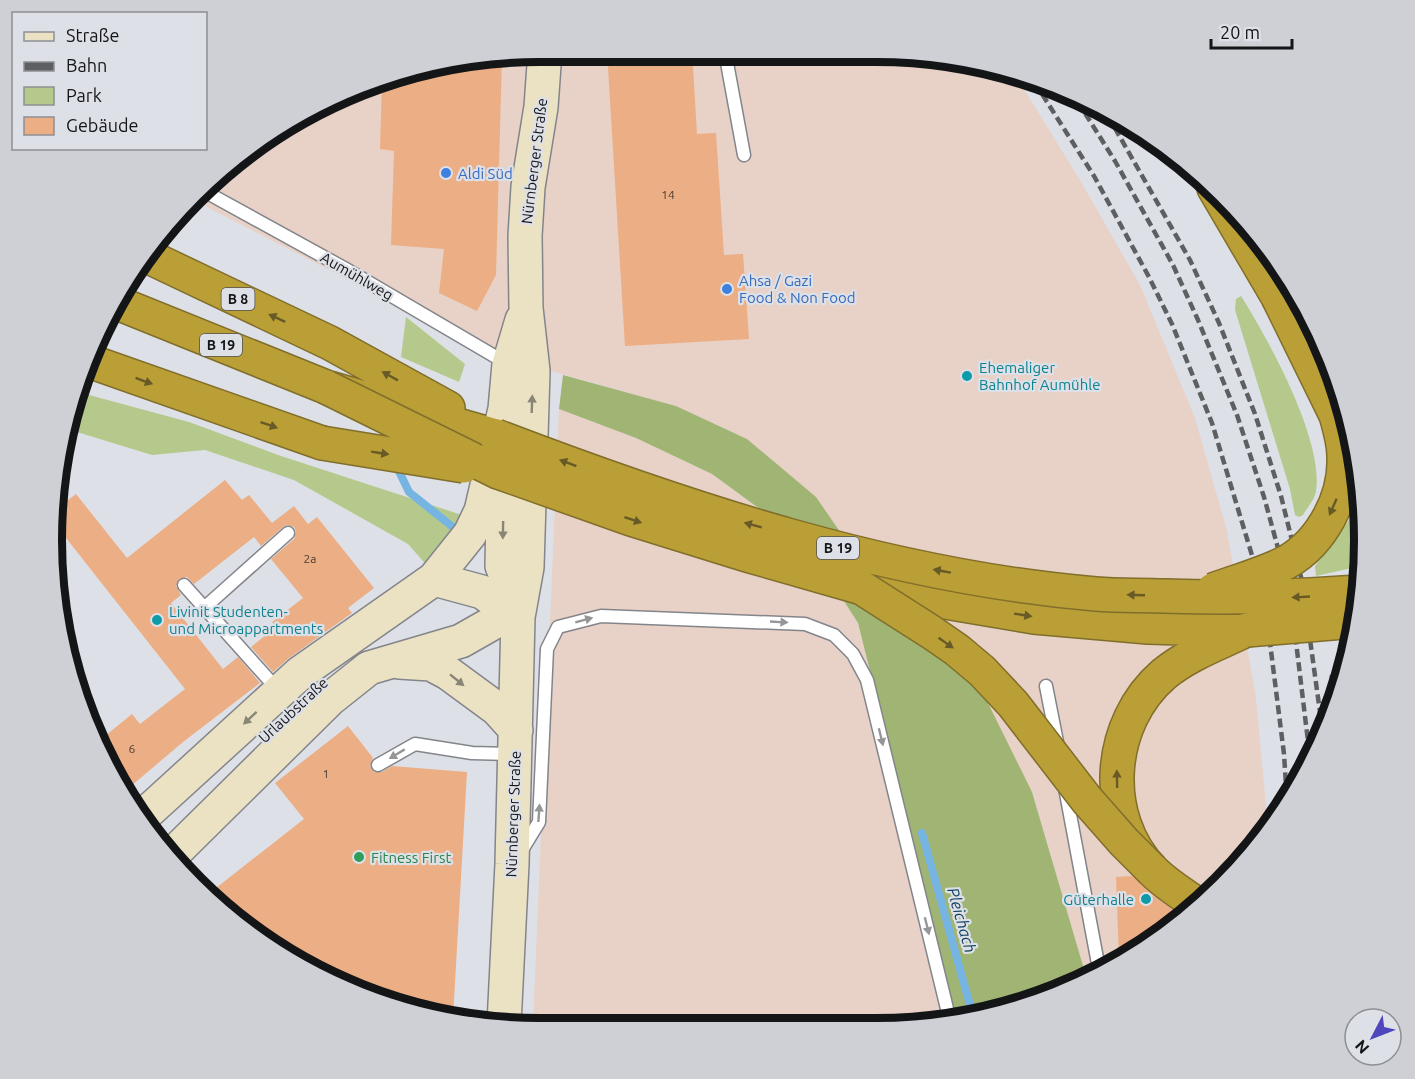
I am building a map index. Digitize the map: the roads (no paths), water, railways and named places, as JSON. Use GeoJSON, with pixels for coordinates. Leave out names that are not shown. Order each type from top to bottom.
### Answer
{"type":"FeatureCollection","features":[{"type":"Feature","properties":{"kind":"highway","name":"B 19"},"geometry":{"type":"LineString","coordinates":[[1236,225],[1278,297],[1336,415],[1340,430]]}},
{"type":"Feature","properties":{"kind":"highway","name":"B 8"},"geometry":{"type":"LineString","coordinates":[[153,259],[501,422]]}},
{"type":"Feature","properties":{"kind":"highway","name":"B 19"},"geometry":{"type":"LineString","coordinates":[[123,305],[326,387],[498,472],[631,519],[862,588],[1034,617],[1148,627],[1247,630],[1346,622]]}},
{"type":"Feature","properties":{"kind":"highway","name":"B 19"},"geometry":{"type":"LineString","coordinates":[[95,364],[322,443],[498,472]]}},
{"type":"Feature","properties":{"kind":"highway","name":"B 19"},"geometry":{"type":"LineString","coordinates":[[326,387],[501,422],[625,484],[743,522],[841,549],[937,570],[1030,586],[1097,594],[1229,599],[1350,593]]}},
{"type":"Feature","properties":{"kind":"highway","name":"B 19"},"geometry":{"type":"LineString","coordinates":[[1194,597],[1273,569],[1304,549],[1327,521],[1337,501],[1343,480],[1342,438]]}},
{"type":"Feature","properties":{"kind":"highway"},"geometry":{"type":"LineString","coordinates":[[862,588],[931,632],[982,671],[1013,704],[1094,808],[1152,870],[1190,900]]}},
{"type":"Feature","properties":{"kind":"highway"},"geometry":{"type":"LineString","coordinates":[[1152,870],[1134,843],[1121,813],[1117,791],[1117,769],[1126,727],[1148,690],[1163,675],[1180,662],[1247,630]]}},
{"type":"Feature","properties":{"kind":"street","name":"Nürnberger Straße"},"geometry":{"type":"LineString","coordinates":[[504,1016],[512,864],[519,610],[527,567],[533,371],[526,308],[525,236],[528,187],[541,107],[544,62]]}},
{"type":"Feature","properties":{"kind":"street","name":"Nürnberger Straße"},"geometry":{"type":"LineString","coordinates":[[519,610],[502,566],[501,422],[508,364],[526,308]]}},
{"type":"Feature","properties":{"kind":"street","name":"Urlaubstraße"},"geometry":{"type":"LineString","coordinates":[[163,834],[432,580],[470,534],[481,511],[501,422]]}},
{"type":"Feature","properties":{"kind":"street"},"geometry":{"type":"LineString","coordinates":[[432,580],[482,592],[519,610]]}},
{"type":"Feature","properties":{"kind":"street","name":"Urlaubstraße"},"geometry":{"type":"LineString","coordinates":[[147,812],[275,687],[300,673],[432,580]]}},
{"type":"Feature","properties":{"kind":"street","name":"Urlaubstraße"},"geometry":{"type":"LineString","coordinates":[[176,851],[330,699],[369,668],[461,640],[519,610]]}},
{"type":"Feature","properties":{"kind":"street","name":"Urlaubstraße"},"geometry":{"type":"LineString","coordinates":[[382,663],[431,664],[448,673],[497,709],[516,742]]}},
{"type":"Feature","properties":{"kind":"lane"},"geometry":{"type":"LineString","coordinates":[[727,62],[744,154]]}},
{"type":"Feature","properties":{"kind":"lane","name":"Aumühlweg"},"geometry":{"type":"LineString","coordinates":[[210,194],[344,268],[508,364]]}},
{"type":"Feature","properties":{"kind":"lane"},"geometry":{"type":"LineString","coordinates":[[204,608],[288,532]]}},
{"type":"Feature","properties":{"kind":"lane"},"geometry":{"type":"LineString","coordinates":[[184,585],[275,687]]}},
{"type":"Feature","properties":{"kind":"lane"},"geometry":{"type":"LineString","coordinates":[[512,864],[539,822],[547,649],[558,627],[601,616],[805,624],[834,635],[853,654],[867,680],[948,1011]]}},
{"type":"Feature","properties":{"kind":"lane"},"geometry":{"type":"LineString","coordinates":[[1046,686],[1098,962]]}},
{"type":"Feature","properties":{"kind":"lane"},"geometry":{"type":"LineString","coordinates":[[378,765],[415,744],[472,753],[516,742]]}},
{"type":"Feature","properties":{"kind":"waterway","name":"Pleichach"},"geometry":{"type":"LineString","coordinates":[[395,463],[409,492],[454,528]]}},
{"type":"Feature","properties":{"kind":"waterway","name":"Pleichach"},"geometry":{"type":"LineString","coordinates":[[922,833],[971,1008]]}},
{"type":"Feature","properties":{"kind":"railway"},"geometry":{"type":"LineString","coordinates":[[1040,91],[1094,176],[1149,277],[1172,324],[1212,423],[1264,595],[1286,783]]}},
{"type":"Feature","properties":{"kind":"railway"},"geometry":{"type":"LineString","coordinates":[[1082,109],[1115,161],[1173,265],[1237,415],[1264,497],[1290,592],[1308,742]]}},
{"type":"Feature","properties":{"kind":"railway"},"geometry":{"type":"LineString","coordinates":[[1113,125],[1190,260],[1219,323],[1255,414],[1281,496],[1302,581],[1320,714]]}},
{"type":"Feature","properties":{"kind":"place","name":"Aldi Süd"},"geometry":{"type":"Point","coordinates":[446,173]}},
{"type":"Feature","properties":{"kind":"place","name":"Ahsa / Gazi Food & Non Food"},"geometry":{"type":"Point","coordinates":[727,289]}},
{"type":"Feature","properties":{"kind":"place","name":"Ehemaliger Bahnhof Aumühle"},"geometry":{"type":"Point","coordinates":[967,376]}},
{"type":"Feature","properties":{"kind":"place","name":"Livinit Studenten- und Microappartments"},"geometry":{"type":"Point","coordinates":[157,620]}},
{"type":"Feature","properties":{"kind":"place","name":"Fitness First"},"geometry":{"type":"Point","coordinates":[359,857]}},
{"type":"Feature","properties":{"kind":"place","name":"Güterhalle"},"geometry":{"type":"Point","coordinates":[1146,899]}}]}
